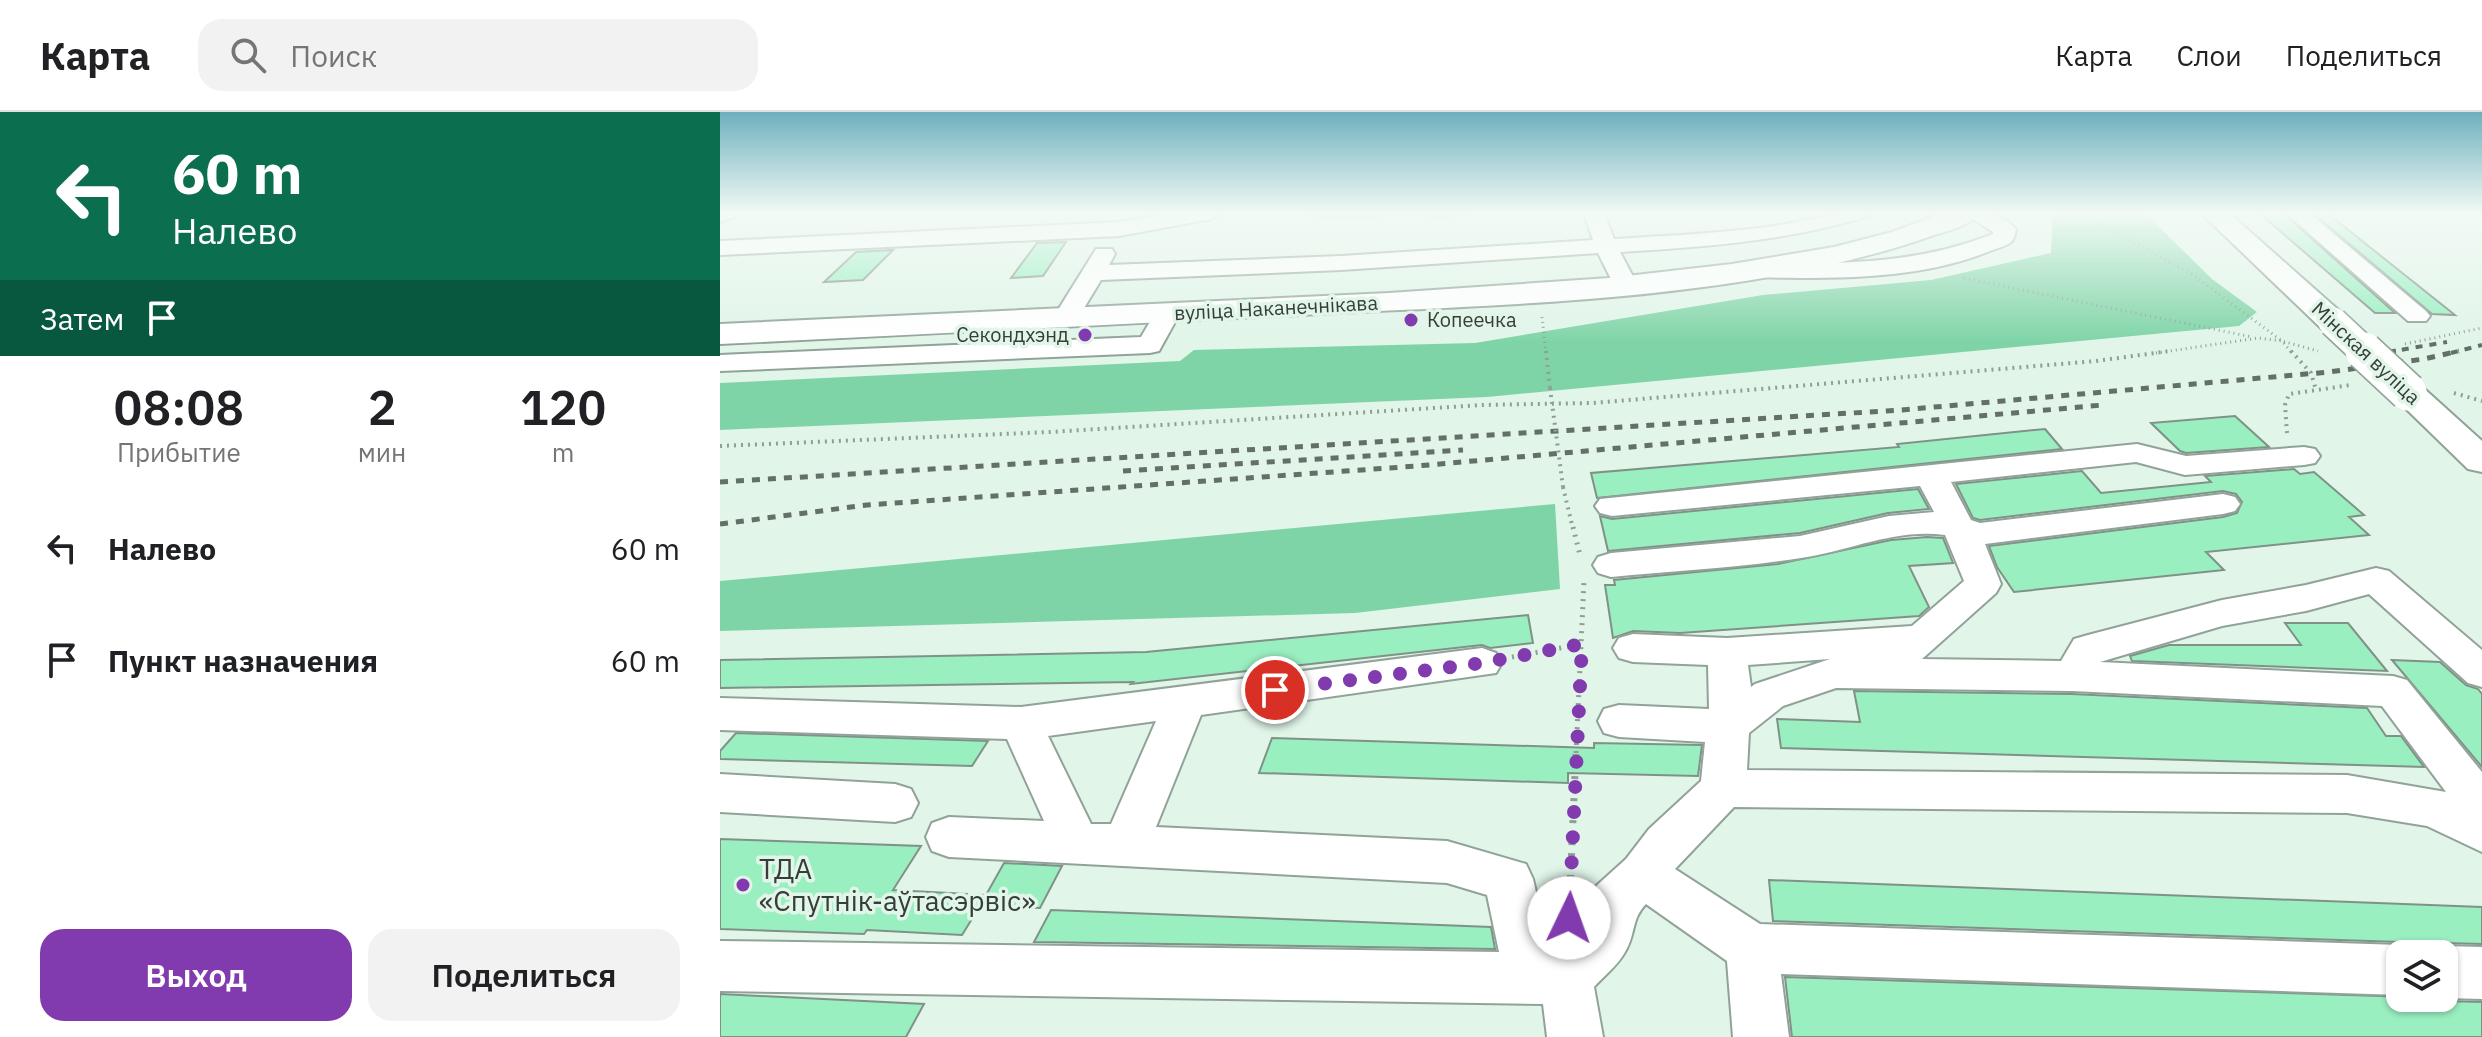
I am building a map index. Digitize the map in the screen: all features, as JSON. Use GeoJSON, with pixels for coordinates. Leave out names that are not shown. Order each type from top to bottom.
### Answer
{"type":"FeatureCollection","features":[{"type":"Feature","properties":{"kind":"main road","name":"вуліца Наканечнікава"},"geometry":{"type":"LineString","coordinates":[[720,334],[1495,297],[1863,261],[1872,256]]}},
{"type":"Feature","properties":{"kind":"main road","name":"Мінская вуліца"},"geometry":{"type":"LineString","coordinates":[[2261,256],[2482,461]]}},
{"type":"Feature","properties":{"kind":"street"},"geometry":{"type":"LineString","coordinates":[[1066,318],[1104,256]]}},
{"type":"Feature","properties":{"kind":"street"},"geometry":{"type":"LineString","coordinates":[[1093,273],[1354,264],[1464,256]]}},
{"type":"Feature","properties":{"kind":"street"},"geometry":{"type":"LineString","coordinates":[[1611,256],[1626,286]]}},
{"type":"Feature","properties":{"kind":"street"},"geometry":{"type":"LineString","coordinates":[[1863,261],[1912,267],[1939,263],[1956,256]]}},
{"type":"Feature","properties":{"kind":"street"},"geometry":{"type":"LineString","coordinates":[[2347,256],[2417,316]]}},
{"type":"Feature","properties":{"kind":"street"},"geometry":{"type":"LineString","coordinates":[[720,363],[1150,345],[1167,313]]}},
{"type":"Feature","properties":{"kind":"street"},"geometry":{"type":"LineString","coordinates":[[1612,506],[2137,453],[2185,466],[2304,456]]}},
{"type":"Feature","properties":{"kind":"street"},"geometry":{"type":"LineString","coordinates":[[1875,673],[1922,639],[1983,584],[1931,475]]}},
{"type":"Feature","properties":{"kind":"street"},"geometry":{"type":"LineString","coordinates":[[1611,565],[1802,547],[1888,526],[1957,524],[1977,534],[2223,504]]}},
{"type":"Feature","properties":{"kind":"street"},"geometry":{"type":"LineString","coordinates":[[2072,676],[2088,649],[2222,613],[2306,598],[2376,580],[2482,672]]}},
{"type":"Feature","properties":{"kind":"street"},"geometry":{"type":"LineString","coordinates":[[1633,648],[1727,652],[1922,639]]}},
{"type":"Feature","properties":{"kind":"street"},"geometry":{"type":"LineString","coordinates":[[720,966],[1566,979],[1607,936],[1613,903],[1643,874],[1666,844],[1697,817],[1723,788],[1731,695],[1727,652]]}},
{"type":"Feature","properties":{"kind":"street"},"geometry":{"type":"LineString","coordinates":[[720,714],[1021,723],[1482,663]]}},
{"type":"Feature","properties":{"kind":"street"},"geometry":{"type":"LineString","coordinates":[[1619,721],[1728,726],[1769,695],[1834,673],[2072,676],[2393,691],[2482,806]]}},
{"type":"Feature","properties":{"kind":"street"},"geometry":{"type":"LineString","coordinates":[[1125,846],[1186,701]]}},
{"type":"Feature","properties":{"kind":"street"},"geometry":{"type":"LineString","coordinates":[[1021,723],[1077,843]]}},
{"type":"Feature","properties":{"kind":"street"},"geometry":{"type":"LineString","coordinates":[[1723,788],[2347,794],[2435,808],[2482,832]]}},
{"type":"Feature","properties":{"kind":"street"},"geometry":{"type":"LineString","coordinates":[[720,793],[895,803]]}},
{"type":"Feature","properties":{"kind":"street"},"geometry":{"type":"LineString","coordinates":[[949,837],[1447,862],[1509,879],[1522,946],[1566,979],[1575,1037]]}},
{"type":"Feature","properties":{"kind":"street"},"geometry":{"type":"LineString","coordinates":[[1643,874],[1752,948],[2386,970]]}},
{"type":"Feature","properties":{"kind":"street"},"geometry":{"type":"LineString","coordinates":[[1752,948],[1761,1037]]}},
{"type":"Feature","properties":{"kind":"street"},"geometry":{"type":"LineString","coordinates":[[2458,972],[2482,973]]}},
{"type":"Feature","properties":{"kind":"path"},"geometry":{"type":"LineString","coordinates":[[2161,256],[2193,275],[2282,341],[2311,373],[2316,390]]}},
{"type":"Feature","properties":{"kind":"path"},"geometry":{"type":"LineString","coordinates":[[1912,267],[2282,341],[2328,356]]}},
{"type":"Feature","properties":{"kind":"path"},"geometry":{"type":"LineString","coordinates":[[1540,307],[1563,487],[1584,566],[1569,915]]}},
{"type":"Feature","properties":{"kind":"path"},"geometry":{"type":"LineString","coordinates":[[720,446],[1065,431],[1482,405],[1593,403],[2096,361],[2258,338]]}},
{"type":"Feature","properties":{"kind":"path"},"geometry":{"type":"LineString","coordinates":[[2304,456],[2288,436],[2285,405],[2289,394],[2358,384]]}},
{"type":"Feature","properties":{"kind":"path"},"geometry":{"type":"LineString","coordinates":[[2453,392],[2482,401]]}},
{"type":"Feature","properties":{"kind":"path"},"geometry":{"type":"LineString","coordinates":[[1482,663],[1582,644]]}},
{"type":"Feature","properties":{"kind":"green space"},"geometry":{"type":"Polygon","coordinates":[[[2037,256],[2189,256],[2212,279],[2257,312],[2239,326],[1487,397],[720,430],[720,383],[1180,361],[1194,350],[1475,343],[1763,295],[1931,280],[2037,256]]]}},
{"type":"Feature","properties":{"kind":"green space"},"geometry":{"type":"Polygon","coordinates":[[[1555,504],[1560,589],[1355,613],[720,631],[720,581],[1555,504]]]}},
{"type":"Feature","properties":{"kind":"building"},"geometry":{"type":"Polygon","coordinates":[[[852,256],[887,256],[863,280],[824,282],[852,256]]]}},
{"type":"Feature","properties":{"kind":"building"},"geometry":{"type":"Polygon","coordinates":[[[1027,256],[1056,256],[1043,276],[1011,278],[1027,256]]]}},
{"type":"Feature","properties":{"kind":"building"},"geometry":{"type":"Polygon","coordinates":[[[2309,256],[2331,256],[2395,313],[2375,313],[2309,256]]]}},
{"type":"Feature","properties":{"kind":"building"},"geometry":{"type":"Polygon","coordinates":[[[2364,256],[2381,256],[2455,315],[2432,314],[2364,256]]]}},
{"type":"Feature","properties":{"kind":"building"},"geometry":{"type":"Polygon","coordinates":[[[2235,416],[2269,447],[2186,453],[2151,423],[2235,416]]]}},
{"type":"Feature","properties":{"kind":"building"},"geometry":{"type":"Polygon","coordinates":[[[2045,429],[2062,449],[1597,498],[1591,473],[1899,447],[1897,444],[2045,429]]]}},
{"type":"Feature","properties":{"kind":"building"},"geometry":{"type":"Polygon","coordinates":[[[2294,469],[2300,474],[2314,472],[2364,515],[2349,517],[2369,535],[2206,552],[2224,570],[2014,592],[1997,567],[1989,546],[2223,517],[2237,513],[2242,502],[2236,494],[2223,491],[1980,520],[1973,518],[1956,484],[2082,471],[2101,493],[2211,482],[2205,476],[2294,469]]]}},
{"type":"Feature","properties":{"kind":"building"},"geometry":{"type":"Polygon","coordinates":[[[1918,489],[1929,509],[1888,513],[1800,533],[1608,551],[1600,516],[1612,519],[1918,489]]]}},
{"type":"Feature","properties":{"kind":"building"},"geometry":{"type":"Polygon","coordinates":[[[1943,538],[1953,563],[1909,566],[1929,607],[1919,616],[1680,633],[1633,631],[1613,638],[1605,585],[1615,585],[1614,580],[1778,564],[1891,540],[1943,538]]]}},
{"type":"Feature","properties":{"kind":"building"},"geometry":{"type":"Polygon","coordinates":[[[1528,615],[1533,643],[1490,648],[1482,645],[1131,684],[1133,682],[720,688],[720,660],[1146,652],[1528,615]]]}},
{"type":"Feature","properties":{"kind":"building"},"geometry":{"type":"Polygon","coordinates":[[[2285,623],[2348,623],[2387,671],[2132,661],[2130,656],[2169,645],[2301,645],[2285,623]]]}},
{"type":"Feature","properties":{"kind":"building"},"geometry":{"type":"Polygon","coordinates":[[[2392,660],[2440,662],[2466,685],[2478,689],[2482,694],[2482,767],[2392,660]]]}},
{"type":"Feature","properties":{"kind":"building"},"geometry":{"type":"Polygon","coordinates":[[[1854,691],[2072,694],[2367,708],[2386,736],[2401,736],[2424,767],[1781,748],[1777,719],[1860,722],[1854,691]]]}},
{"type":"Feature","properties":{"kind":"building"},"geometry":{"type":"Polygon","coordinates":[[[736,733],[988,741],[972,766],[720,759],[720,751],[736,733]]]}},
{"type":"Feature","properties":{"kind":"building"},"geometry":{"type":"Polygon","coordinates":[[[1272,738],[1594,748],[1594,743],[1702,745],[1698,776],[1568,773],[1568,783],[1259,773],[1272,738]]]}},
{"type":"Feature","properties":{"kind":"building"},"geometry":{"type":"Polygon","coordinates":[[[720,839],[921,846],[893,890],[986,895],[1004,863],[1062,866],[1040,908],[980,906],[962,935],[867,930],[864,934],[720,929],[720,839]]]}},
{"type":"Feature","properties":{"kind":"building"},"geometry":{"type":"Polygon","coordinates":[[[1769,880],[2482,907],[2482,944],[2458,943],[2458,940],[2386,942],[1773,921],[1769,880]]]}},
{"type":"Feature","properties":{"kind":"building"},"geometry":{"type":"Polygon","coordinates":[[[1051,910],[1491,927],[1495,949],[1034,942],[1051,910]]]}},
{"type":"Feature","properties":{"kind":"building"},"geometry":{"type":"Polygon","coordinates":[[[1785,977],[2386,996],[2386,1012],[2458,1012],[2458,1001],[2482,1002],[2482,1037],[1792,1037],[1785,977]]]}},
{"type":"Feature","properties":{"kind":"building"},"geometry":{"type":"Polygon","coordinates":[[[720,994],[924,1004],[906,1037],[720,1037],[720,994]]]}},
{"type":"Feature","properties":{"kind":"railway"},"geometry":{"type":"LineString","coordinates":[[2397,351],[2388,352],[2447,342]]}},
{"type":"Feature","properties":{"kind":"railway"},"geometry":{"type":"LineString","coordinates":[[2457,352],[2482,345]]}},
{"type":"Feature","properties":{"kind":"railway"},"geometry":{"type":"LineString","coordinates":[[720,482],[1901,410],[2329,372],[2457,352]]}},
{"type":"Feature","properties":{"kind":"railway"},"geometry":{"type":"LineString","coordinates":[[2451,353],[2457,352]]}},
{"type":"Feature","properties":{"kind":"railway"},"geometry":{"type":"LineString","coordinates":[[720,524],[867,505],[1417,466],[2103,405]]}},
{"type":"Feature","properties":{"kind":"railway"},"geometry":{"type":"LineString","coordinates":[[1123,471],[1463,450]]}},
{"type":"Feature","properties":{"kind":"place","name":"Копеечка"},"geometry":{"type":"Point","coordinates":[1411,320]}},
{"type":"Feature","properties":{"kind":"place","name":"Секондхэнд"},"geometry":{"type":"Point","coordinates":[1085,335]}},
{"type":"Feature","properties":{"kind":"place","name":"ТДА «Спутнік-аўтасэрвіс»"},"geometry":{"type":"Point","coordinates":[743,885]}},
{"type":"Feature","properties":{"kind":"route"},"geometry":{"type":"LineString","coordinates":[[1275,690],[1482,663],[1582,644],[1569,918]]}}]}
